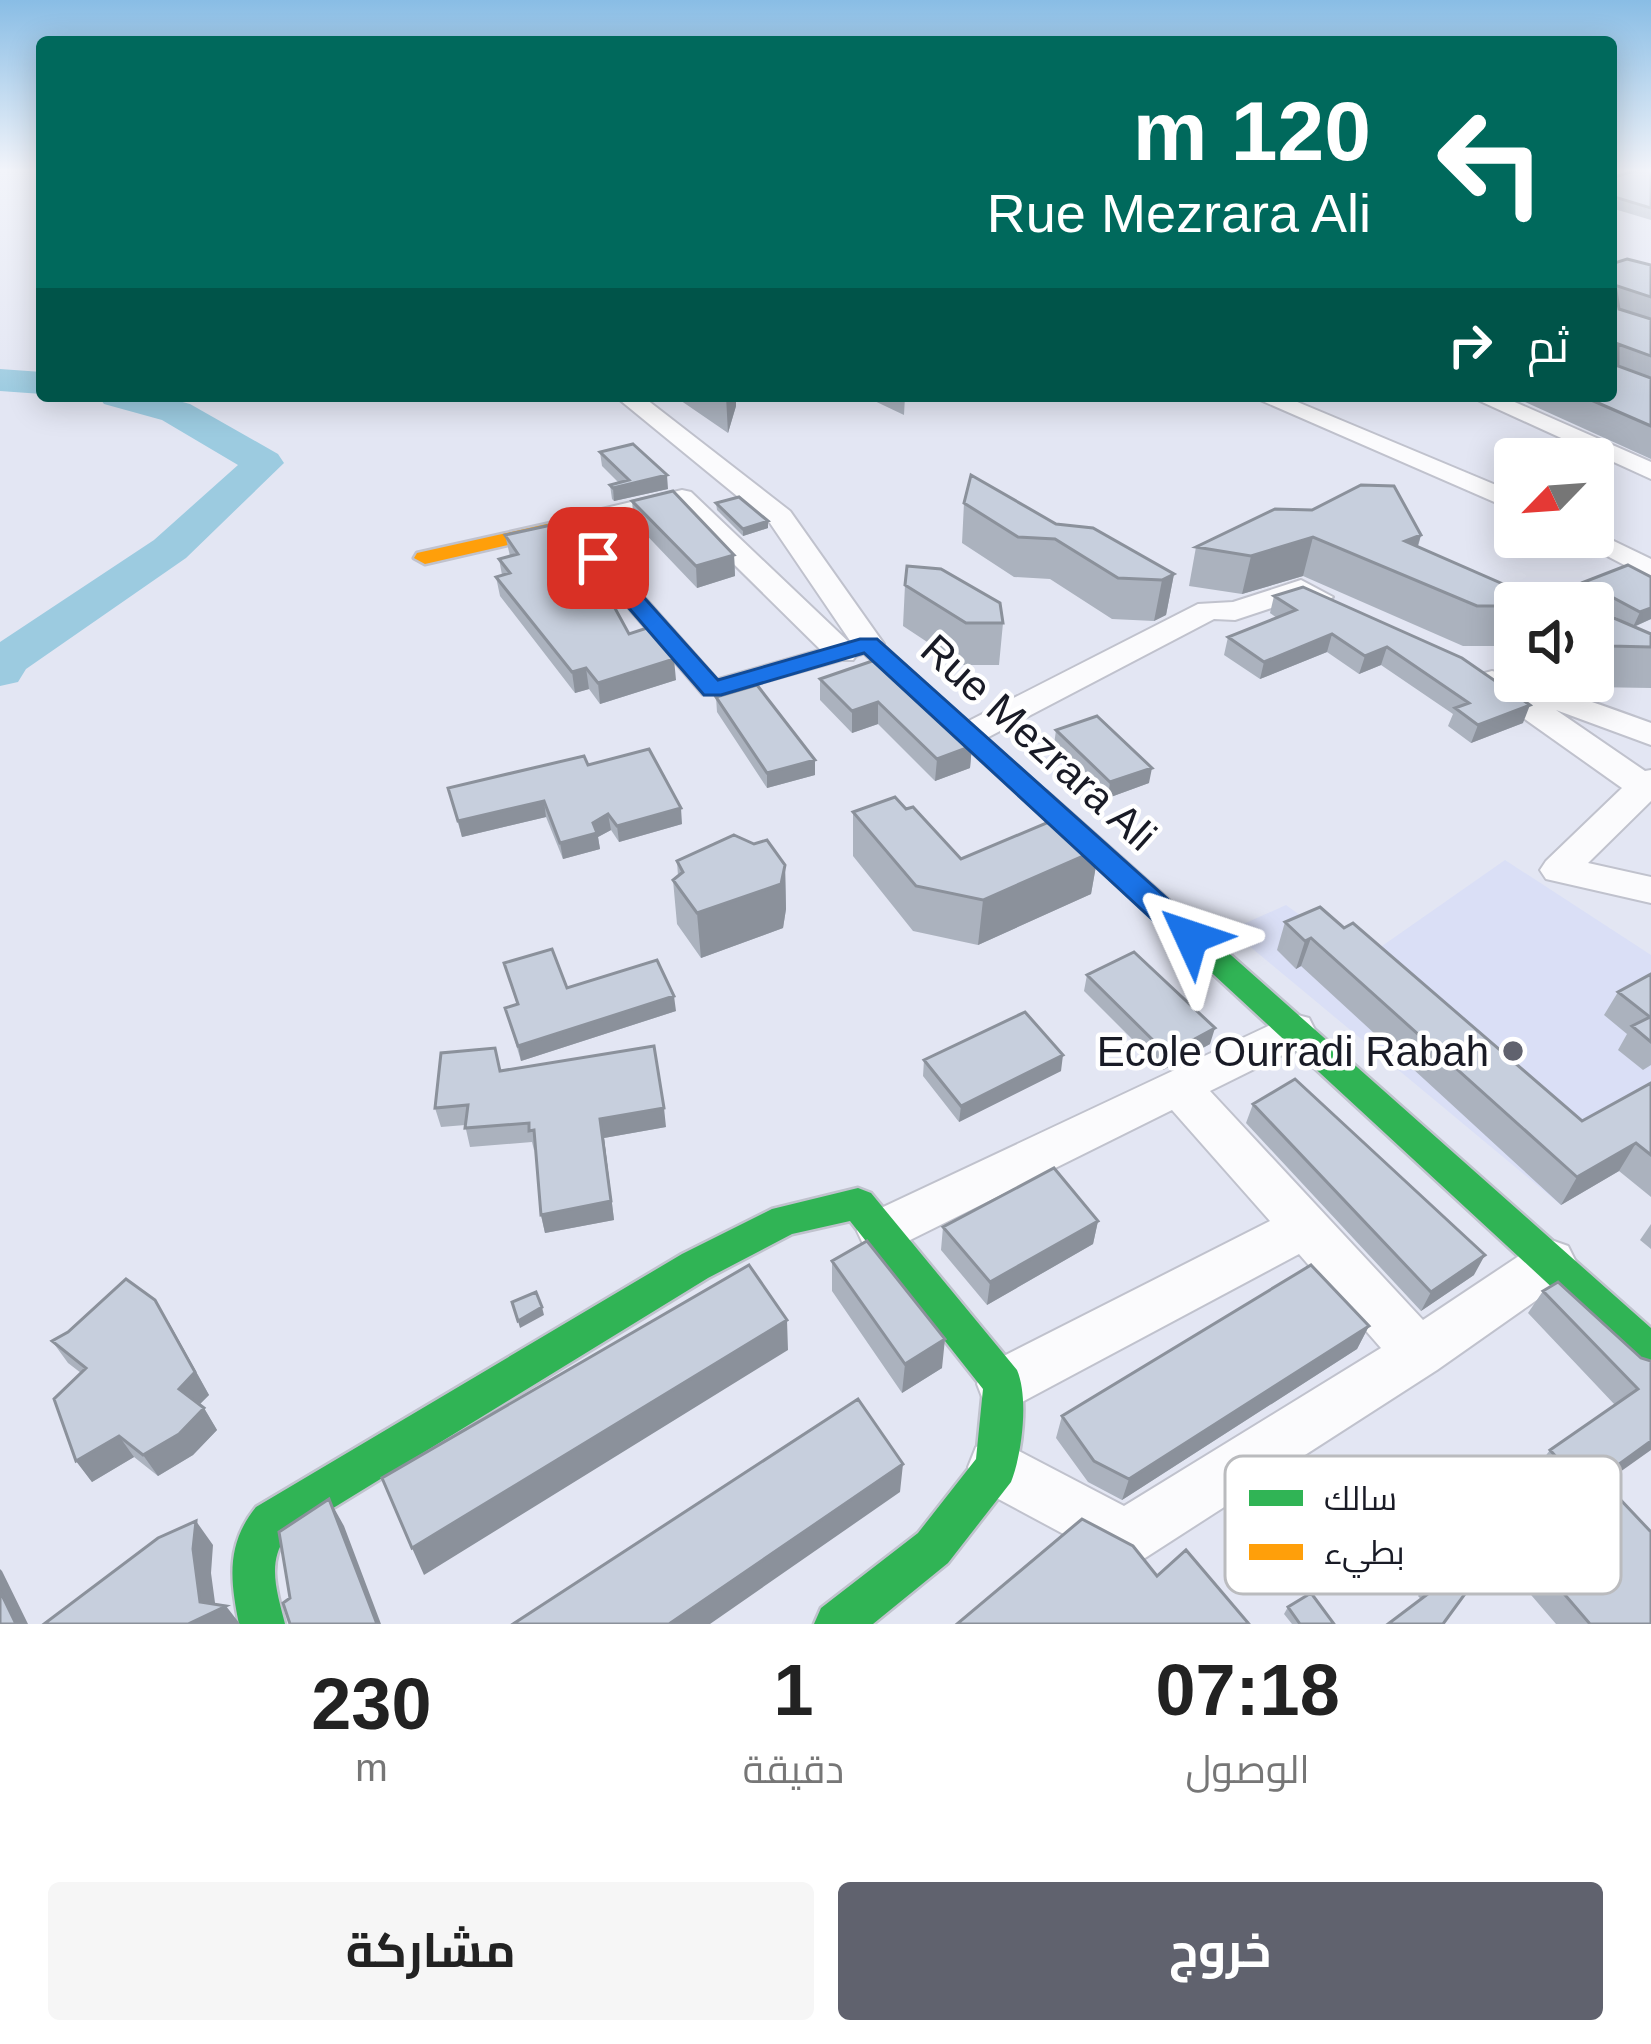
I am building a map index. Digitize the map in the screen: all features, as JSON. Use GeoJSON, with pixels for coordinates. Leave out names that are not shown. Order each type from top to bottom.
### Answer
{"type":"FeatureCollection","features":[{"type":"Feature","properties":{"kind":"street"},"geometry":{"type":"LineString","coordinates":[[635,402],[780,517],[855,649]]}},
{"type":"Feature","properties":{"kind":"street"},"geometry":{"type":"LineString","coordinates":[[1277,402],[1494,493]]}},
{"type":"Feature","properties":{"kind":"street"},"geometry":{"type":"LineString","coordinates":[[1495,402],[1651,471]]}},
{"type":"Feature","properties":{"kind":"street"},"geometry":{"type":"LineString","coordinates":[[425,558],[682,498],[855,649]]}},
{"type":"Feature","properties":{"kind":"street"},"geometry":{"type":"LineString","coordinates":[[569,525],[712,689],[855,649]]}},
{"type":"Feature","properties":{"kind":"street"},"geometry":{"type":"LineString","coordinates":[[1614,552],[1651,570]]}},
{"type":"Feature","properties":{"kind":"street"},"geometry":{"type":"LineString","coordinates":[[967,735],[1209,610],[1235,611],[1301,589],[1343,608]]}},
{"type":"Feature","properties":{"kind":"street","name":"Rue Mezrara Ali"},"geometry":{"type":"LineString","coordinates":[[855,649],[967,735],[1651,1352]]}},
{"type":"Feature","properties":{"kind":"street"},"geometry":{"type":"LineString","coordinates":[[1651,735],[1469,665],[1648,784],[1559,870],[1651,890]]}},
{"type":"Feature","properties":{"kind":"street"},"geometry":{"type":"LineString","coordinates":[[881,1231],[1294,1030]]}},
{"type":"Feature","properties":{"kind":"street"},"geometry":{"type":"LineString","coordinates":[[1178,1086],[1419,1353]]}},
{"type":"Feature","properties":{"kind":"street"},"geometry":{"type":"LineString","coordinates":[[262,1624],[250,1557],[255,1534],[271,1522],[695,1266],[785,1220],[858,1204],[1003,1384],[996,1467],[933,1548],[837,1624]]}},
{"type":"Feature","properties":{"kind":"street"},"geometry":{"type":"LineString","coordinates":[[1003,1384],[1303,1228]]}},
{"type":"Feature","properties":{"kind":"street"},"geometry":{"type":"LineString","coordinates":[[1255,1456],[1419,1353],[1550,1262]]}},
{"type":"Feature","properties":{"kind":"street"},"geometry":{"type":"LineString","coordinates":[[996,1467],[1125,1538],[1225,1475]]}},
{"type":"Feature","properties":{"kind":"shaded area","name":"Ecole Ourradi Rabah"},"geometry":{"type":"Polygon","coordinates":[[[1505,860],[1651,955],[1651,1142],[1561,1205],[1230,930],[1286,905],[1362,960],[1505,860]]]}},
{"type":"Feature","properties":{"kind":"building"},"geometry":{"type":"Polygon","coordinates":[[[1627,259],[1651,265],[1651,297],[1617,286],[1617,262],[1627,259]]]}},
{"type":"Feature","properties":{"kind":"building"},"geometry":{"type":"Polygon","coordinates":[[[1617,297],[1619,309],[1651,319],[1651,356],[1618,344],[1618,366],[1651,378],[1651,426],[1596,402],[1617,402],[1617,297]]]}},
{"type":"Feature","properties":{"kind":"building"},"geometry":{"type":"Polygon","coordinates":[[[633,444],[667,475],[613,488],[610,485],[629,480],[600,452],[633,444]]]}},
{"type":"Feature","properties":{"kind":"building"},"geometry":{"type":"Polygon","coordinates":[[[971,475],[1056,524],[1093,528],[1174,574],[1162,580],[1118,578],[1055,539],[1018,537],[964,503],[971,475]]]}},
{"type":"Feature","properties":{"kind":"building"},"geometry":{"type":"Polygon","coordinates":[[[1361,485],[1394,486],[1421,535],[1405,541],[1499,582],[1494,582],[1494,606],[1477,606],[1313,537],[1251,556],[1196,547],[1275,509],[1312,510],[1361,485]]]}},
{"type":"Feature","properties":{"kind":"building"},"geometry":{"type":"Polygon","coordinates":[[[673,491],[734,555],[696,566],[632,501],[673,491]]]}},
{"type":"Feature","properties":{"kind":"building"},"geometry":{"type":"Polygon","coordinates":[[[739,497],[768,521],[743,529],[716,503],[739,497]]]}},
{"type":"Feature","properties":{"kind":"building"},"geometry":{"type":"Polygon","coordinates":[[[556,524],[592,566],[629,634],[647,628],[674,659],[598,683],[586,668],[572,672],[496,577],[510,573],[499,559],[518,554],[505,535],[556,524]]]}},
{"type":"Feature","properties":{"kind":"building"},"geometry":{"type":"Polygon","coordinates":[[[1628,565],[1651,577],[1651,608],[1640,612],[1614,598],[1614,582],[1584,582],[1628,565]]]}},
{"type":"Feature","properties":{"kind":"building"},"geometry":{"type":"Polygon","coordinates":[[[907,566],[941,569],[1000,603],[1003,623],[966,623],[905,585],[907,566]]]}},
{"type":"Feature","properties":{"kind":"building"},"geometry":{"type":"Polygon","coordinates":[[[1303,587],[1462,658],[1494,680],[1494,702],[1530,705],[1478,725],[1455,708],[1469,703],[1387,647],[1365,656],[1332,634],[1264,662],[1228,637],[1296,610],[1274,596],[1303,587]]]}},
{"type":"Feature","properties":{"kind":"building"},"geometry":{"type":"Polygon","coordinates":[[[1614,618],[1651,634],[1651,647],[1614,646],[1614,618]]]}},
{"type":"Feature","properties":{"kind":"building"},"geometry":{"type":"Polygon","coordinates":[[[878,659],[972,746],[937,759],[878,702],[852,711],[820,679],[878,659]]]}},
{"type":"Feature","properties":{"kind":"building"},"geometry":{"type":"Polygon","coordinates":[[[757,685],[815,760],[767,773],[716,697],[757,685]]]}},
{"type":"Feature","properties":{"kind":"building"},"geometry":{"type":"Polygon","coordinates":[[[1097,716],[1152,768],[1110,782],[1056,730],[1097,716]]]}},
{"type":"Feature","properties":{"kind":"building"},"geometry":{"type":"Polygon","coordinates":[[[649,749],[681,808],[617,826],[608,814],[593,823],[597,833],[560,843],[544,801],[458,821],[448,788],[584,756],[588,765],[649,749]]]}},
{"type":"Feature","properties":{"kind":"building"},"geometry":{"type":"Polygon","coordinates":[[[895,797],[906,809],[913,807],[961,859],[1063,816],[1099,849],[983,900],[916,886],[853,812],[895,797]]]}},
{"type":"Feature","properties":{"kind":"building"},"geometry":{"type":"Polygon","coordinates":[[[734,835],[754,844],[767,840],[785,865],[781,884],[697,913],[673,880],[683,872],[677,861],[734,835]]]}},
{"type":"Feature","properties":{"kind":"building"},"geometry":{"type":"Polygon","coordinates":[[[1320,907],[1344,928],[1353,923],[1582,1121],[1651,1083],[1651,1155],[1636,1143],[1577,1177],[1311,938],[1305,941],[1285,922],[1320,907]]]}},
{"type":"Feature","properties":{"kind":"building"},"geometry":{"type":"Polygon","coordinates":[[[552,949],[567,988],[657,960],[674,996],[518,1046],[505,1008],[518,1004],[504,963],[552,949]]]}},
{"type":"Feature","properties":{"kind":"building"},"geometry":{"type":"Polygon","coordinates":[[[1134,952],[1215,1028],[1167,1054],[1087,975],[1134,952]]]}},
{"type":"Feature","properties":{"kind":"building"},"geometry":{"type":"Polygon","coordinates":[[[1651,974],[1651,1042],[1632,1026],[1650,1017],[1618,992],[1651,974]]]}},
{"type":"Feature","properties":{"kind":"building"},"geometry":{"type":"Polygon","coordinates":[[[1025,1012],[1063,1055],[961,1106],[924,1060],[1025,1012]]]}},
{"type":"Feature","properties":{"kind":"building"},"geometry":{"type":"Polygon","coordinates":[[[654,1046],[664,1108],[600,1119],[611,1201],[541,1215],[534,1130],[529,1131],[529,1123],[465,1128],[468,1105],[435,1108],[441,1053],[495,1048],[500,1071],[654,1046]]]}},
{"type":"Feature","properties":{"kind":"building"},"geometry":{"type":"Polygon","coordinates":[[[1295,1079],[1485,1255],[1431,1292],[1253,1104],[1295,1079]]]}},
{"type":"Feature","properties":{"kind":"building"},"geometry":{"type":"Polygon","coordinates":[[[1054,1168],[1098,1221],[990,1282],[943,1227],[1054,1168]]]}},
{"type":"Feature","properties":{"kind":"building"},"geometry":{"type":"Polygon","coordinates":[[[867,1241],[945,1339],[905,1364],[832,1261],[867,1241]]]}},
{"type":"Feature","properties":{"kind":"building"},"geometry":{"type":"Polygon","coordinates":[[[749,1265],[787,1320],[412,1548],[382,1478],[749,1265]]]}},
{"type":"Feature","properties":{"kind":"building"},"geometry":{"type":"Polygon","coordinates":[[[1311,1265],[1369,1326],[1129,1479],[1094,1461],[1062,1416],[1311,1265]]]}},
{"type":"Feature","properties":{"kind":"building"},"geometry":{"type":"Polygon","coordinates":[[[126,1279],[155,1300],[195,1372],[179,1389],[204,1408],[179,1434],[143,1455],[119,1436],[76,1461],[54,1399],[86,1368],[52,1341],[126,1279]]]}},
{"type":"Feature","properties":{"kind":"building"},"geometry":{"type":"Polygon","coordinates":[[[1558,1282],[1641,1358],[1651,1361],[1651,1441],[1621,1463],[1621,1456],[1555,1456],[1550,1450],[1638,1389],[1543,1291],[1558,1282]]]}},
{"type":"Feature","properties":{"kind":"building"},"geometry":{"type":"Polygon","coordinates":[[[536,1292],[542,1307],[518,1321],[512,1302],[536,1292]]]}},
{"type":"Feature","properties":{"kind":"building"},"geometry":{"type":"Polygon","coordinates":[[[858,1399],[903,1464],[669,1624],[513,1624],[858,1399]]]}},
{"type":"Feature","properties":{"kind":"building"},"geometry":{"type":"Polygon","coordinates":[[[329,1499],[377,1624],[290,1624],[283,1603],[290,1598],[279,1532],[329,1499]]]}},
{"type":"Feature","properties":{"kind":"building"},"geometry":{"type":"Polygon","coordinates":[[[1621,1500],[1651,1532],[1651,1624],[1590,1624],[1564,1594],[1621,1594],[1621,1500]]]}},
{"type":"Feature","properties":{"kind":"building"},"geometry":{"type":"Polygon","coordinates":[[[1082,1519],[1133,1546],[1157,1576],[1186,1550],[1249,1624],[957,1624],[1082,1519]]]}},
{"type":"Feature","properties":{"kind":"building"},"geometry":{"type":"Polygon","coordinates":[[[196,1521],[193,1549],[200,1602],[226,1606],[188,1624],[44,1624],[158,1538],[196,1521]]]}},
{"type":"Feature","properties":{"kind":"building"},"geometry":{"type":"Polygon","coordinates":[[[0,1591],[16,1624],[0,1624],[0,1591]]]}},
{"type":"Feature","properties":{"kind":"building"},"geometry":{"type":"Polygon","coordinates":[[[1312,1594],[1334,1624],[1300,1624],[1288,1607],[1312,1594]]]}},
{"type":"Feature","properties":{"kind":"building"},"geometry":{"type":"Polygon","coordinates":[[[1428,1594],[1465,1594],[1443,1624],[1388,1624],[1428,1594]]]}},
{"type":"Feature","properties":{"kind":"waterway"},"geometry":{"type":"LineString","coordinates":[[0,380],[36,383]]}},
{"type":"Feature","properties":{"kind":"waterway"},"geometry":{"type":"LineString","coordinates":[[0,671],[5,661],[170,549],[264,463],[176,412],[139,402]]}},
{"type":"Feature","properties":{"kind":"traffic: fast"},"geometry":{"type":"LineString","coordinates":[[1037,797],[1651,1353]]}},
{"type":"Feature","properties":{"kind":"traffic: fast"},"geometry":{"type":"LineString","coordinates":[[262,1624],[253,1558],[271,1522],[695,1266],[785,1220],[858,1204],[1003,1384],[996,1467],[933,1548],[837,1624]]}},
{"type":"Feature","properties":{"kind":"traffic: slow"},"geometry":{"type":"LineString","coordinates":[[425,558],[569,525],[712,689],[868,644],[1037,797]]}},
{"type":"Feature","properties":{"kind":"place","name":"Ecole Ourradi Rabah"},"geometry":{"type":"Point","coordinates":[1513,1051]}},
{"type":"Feature","properties":{"kind":"route"},"geometry":{"type":"LineString","coordinates":[[598,558],[712,689],[868,644],[1191,937]]}}]}
